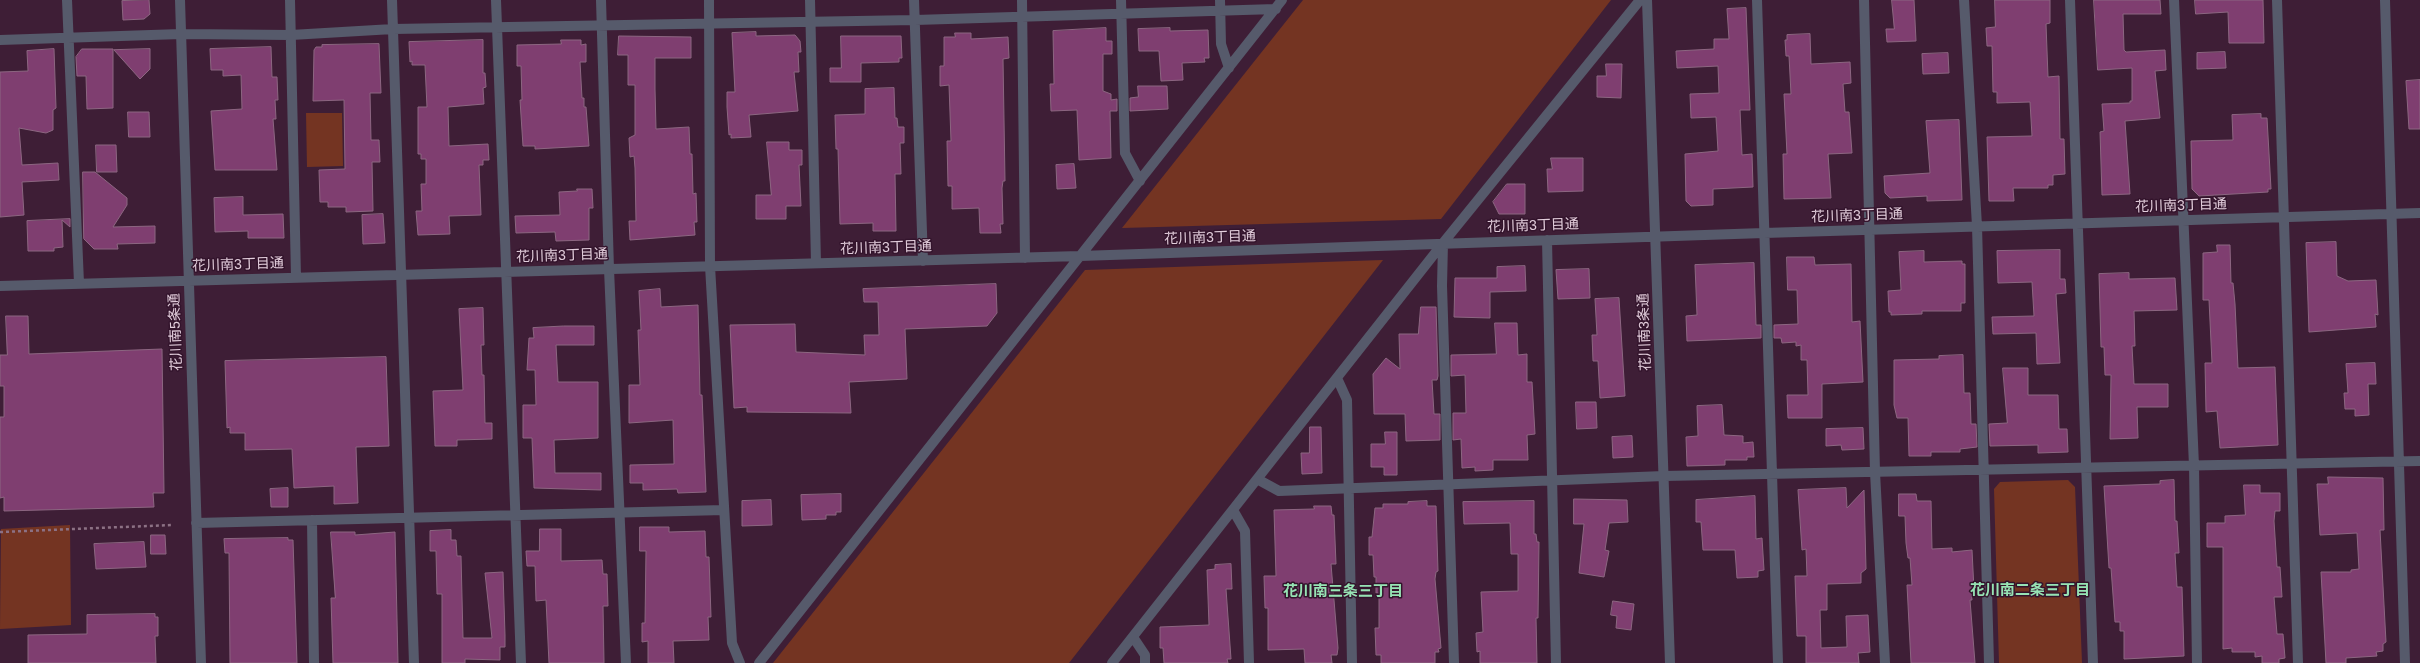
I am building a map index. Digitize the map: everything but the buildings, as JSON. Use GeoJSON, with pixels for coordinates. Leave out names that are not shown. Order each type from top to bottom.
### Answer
{"type":"FeatureCollection","features":[{"type":"Feature","properties":{"kind":"street"},"geometry":{"type":"LineString","coordinates":[[67,0],[67,38],[79,283]]}},
{"type":"Feature","properties":{"kind":"street","name":"花川南5条通"},"geometry":{"type":"LineString","coordinates":[[180,0],[200,663]]}},
{"type":"Feature","properties":{"kind":"street"},"geometry":{"type":"LineString","coordinates":[[290,0],[296,277]]}},
{"type":"Feature","properties":{"kind":"street"},"geometry":{"type":"LineString","coordinates":[[392,0],[414,663]]}},
{"type":"Feature","properties":{"kind":"street"},"geometry":{"type":"LineString","coordinates":[[496,0],[517,515],[521,663]]}},
{"type":"Feature","properties":{"kind":"street"},"geometry":{"type":"LineString","coordinates":[[601,0],[609,269],[626,663]]}},
{"type":"Feature","properties":{"kind":"street"},"geometry":{"type":"LineString","coordinates":[[708,0],[710,266],[732,643],[740,663]]}},
{"type":"Feature","properties":{"kind":"street"},"geometry":{"type":"LineString","coordinates":[[810,0],[816,263]]}},
{"type":"Feature","properties":{"kind":"street"},"geometry":{"type":"LineString","coordinates":[[914,0],[923,261]]}},
{"type":"Feature","properties":{"kind":"street"},"geometry":{"type":"LineString","coordinates":[[1022,0],[1025,258]]}},
{"type":"Feature","properties":{"kind":"street"},"geometry":{"type":"LineString","coordinates":[[1121,0],[1125,152],[1140,181]]}},
{"type":"Feature","properties":{"kind":"street"},"geometry":{"type":"LineString","coordinates":[[759,663],[1282,0]]}},
{"type":"Feature","properties":{"kind":"street"},"geometry":{"type":"LineString","coordinates":[[1112,663],[1443,243],[1640,0]]}},
{"type":"Feature","properties":{"kind":"street","name":"花川南3条通"},"geometry":{"type":"LineString","coordinates":[[1647,0],[1670,663]]}},
{"type":"Feature","properties":{"kind":"street"},"geometry":{"type":"LineString","coordinates":[[1757,0],[1778,663]]}},
{"type":"Feature","properties":{"kind":"street"},"geometry":{"type":"LineString","coordinates":[[1864,0],[1875,472],[1885,663]]}},
{"type":"Feature","properties":{"kind":"street"},"geometry":{"type":"LineString","coordinates":[[1964,0],[1977,226],[1982,470],[1989,663]]}},
{"type":"Feature","properties":{"kind":"street"},"geometry":{"type":"LineString","coordinates":[[2070,0],[2088,468],[2093,663]]}},
{"type":"Feature","properties":{"kind":"street"},"geometry":{"type":"LineString","coordinates":[[2174,0],[2194,466],[2197,663]]}},
{"type":"Feature","properties":{"kind":"street"},"geometry":{"type":"LineString","coordinates":[[2277,0],[2282,218],[2298,663]]}},
{"type":"Feature","properties":{"kind":"street"},"geometry":{"type":"LineString","coordinates":[[2385,0],[2405,663]]}},
{"type":"Feature","properties":{"kind":"street"},"geometry":{"type":"LineString","coordinates":[[0,40],[181,34],[291,35],[393,29],[915,20],[1121,13],[1220,5],[1276,9]]}},
{"type":"Feature","properties":{"kind":"street"},"geometry":{"type":"LineString","coordinates":[[1220,5],[1221,44],[1229,68]]}},
{"type":"Feature","properties":{"kind":"street","name":"花川南3丁目通"},"geometry":{"type":"LineString","coordinates":[[0,286],[1025,258],[1764,232],[2420,213]]}},
{"type":"Feature","properties":{"kind":"street"},"geometry":{"type":"LineString","coordinates":[[1547,240],[1556,663]]}},
{"type":"Feature","properties":{"kind":"street"},"geometry":{"type":"LineString","coordinates":[[1443,243],[1442,286],[1454,663]]}},
{"type":"Feature","properties":{"kind":"street"},"geometry":{"type":"LineString","coordinates":[[1336,378],[1348,400],[1348,488],[1352,663]]}},
{"type":"Feature","properties":{"kind":"street"},"geometry":{"type":"LineString","coordinates":[[1257,479],[1279,491],[1664,476],[2420,461]]}},
{"type":"Feature","properties":{"kind":"street"},"geometry":{"type":"LineString","coordinates":[[196,523],[724,510]]}},
{"type":"Feature","properties":{"kind":"street"},"geometry":{"type":"LineString","coordinates":[[1233,510],[1245,531],[1249,663]]}},
{"type":"Feature","properties":{"kind":"street"},"geometry":{"type":"LineString","coordinates":[[312,520],[314,663]]}},
{"type":"Feature","properties":{"kind":"street"},"geometry":{"type":"LineString","coordinates":[[1133,637],[1145,655],[1145,663]]}},
{"type":"Feature","properties":{"kind":"path"},"geometry":{"type":"LineString","coordinates":[[0,532],[172,525]]}},
{"type":"Feature","properties":{"kind":"shaded area"},"geometry":{"type":"Polygon","coordinates":[[[1303,0],[1611,0],[1441,219],[1122,228],[1303,0]]]}},
{"type":"Feature","properties":{"kind":"shaded area"},"geometry":{"type":"Polygon","coordinates":[[[306,113],[342,113],[343,166],[307,167],[306,113]]]}},
{"type":"Feature","properties":{"kind":"shaded area"},"geometry":{"type":"Polygon","coordinates":[[[1383,260],[1069,663],[773,663],[1085,270],[1383,260]]]}},
{"type":"Feature","properties":{"kind":"shaded area"},"geometry":{"type":"Polygon","coordinates":[[[2068,480],[2075,487],[2082,663],[1999,663],[1994,489],[2000,482],[2068,480]]]}},
{"type":"Feature","properties":{"kind":"shaded area"},"geometry":{"type":"Polygon","coordinates":[[[70,525],[71,625],[0,629],[1,529],[70,525]]]}},
{"type":"Feature","properties":{"kind":"district","name":"花川南二条三丁目"},"geometry":{"type":"Point","coordinates":[2030,591]}},
{"type":"Feature","properties":{"kind":"district","name":"花川南三条三丁目"},"geometry":{"type":"Point","coordinates":[1343,592]}}]}
